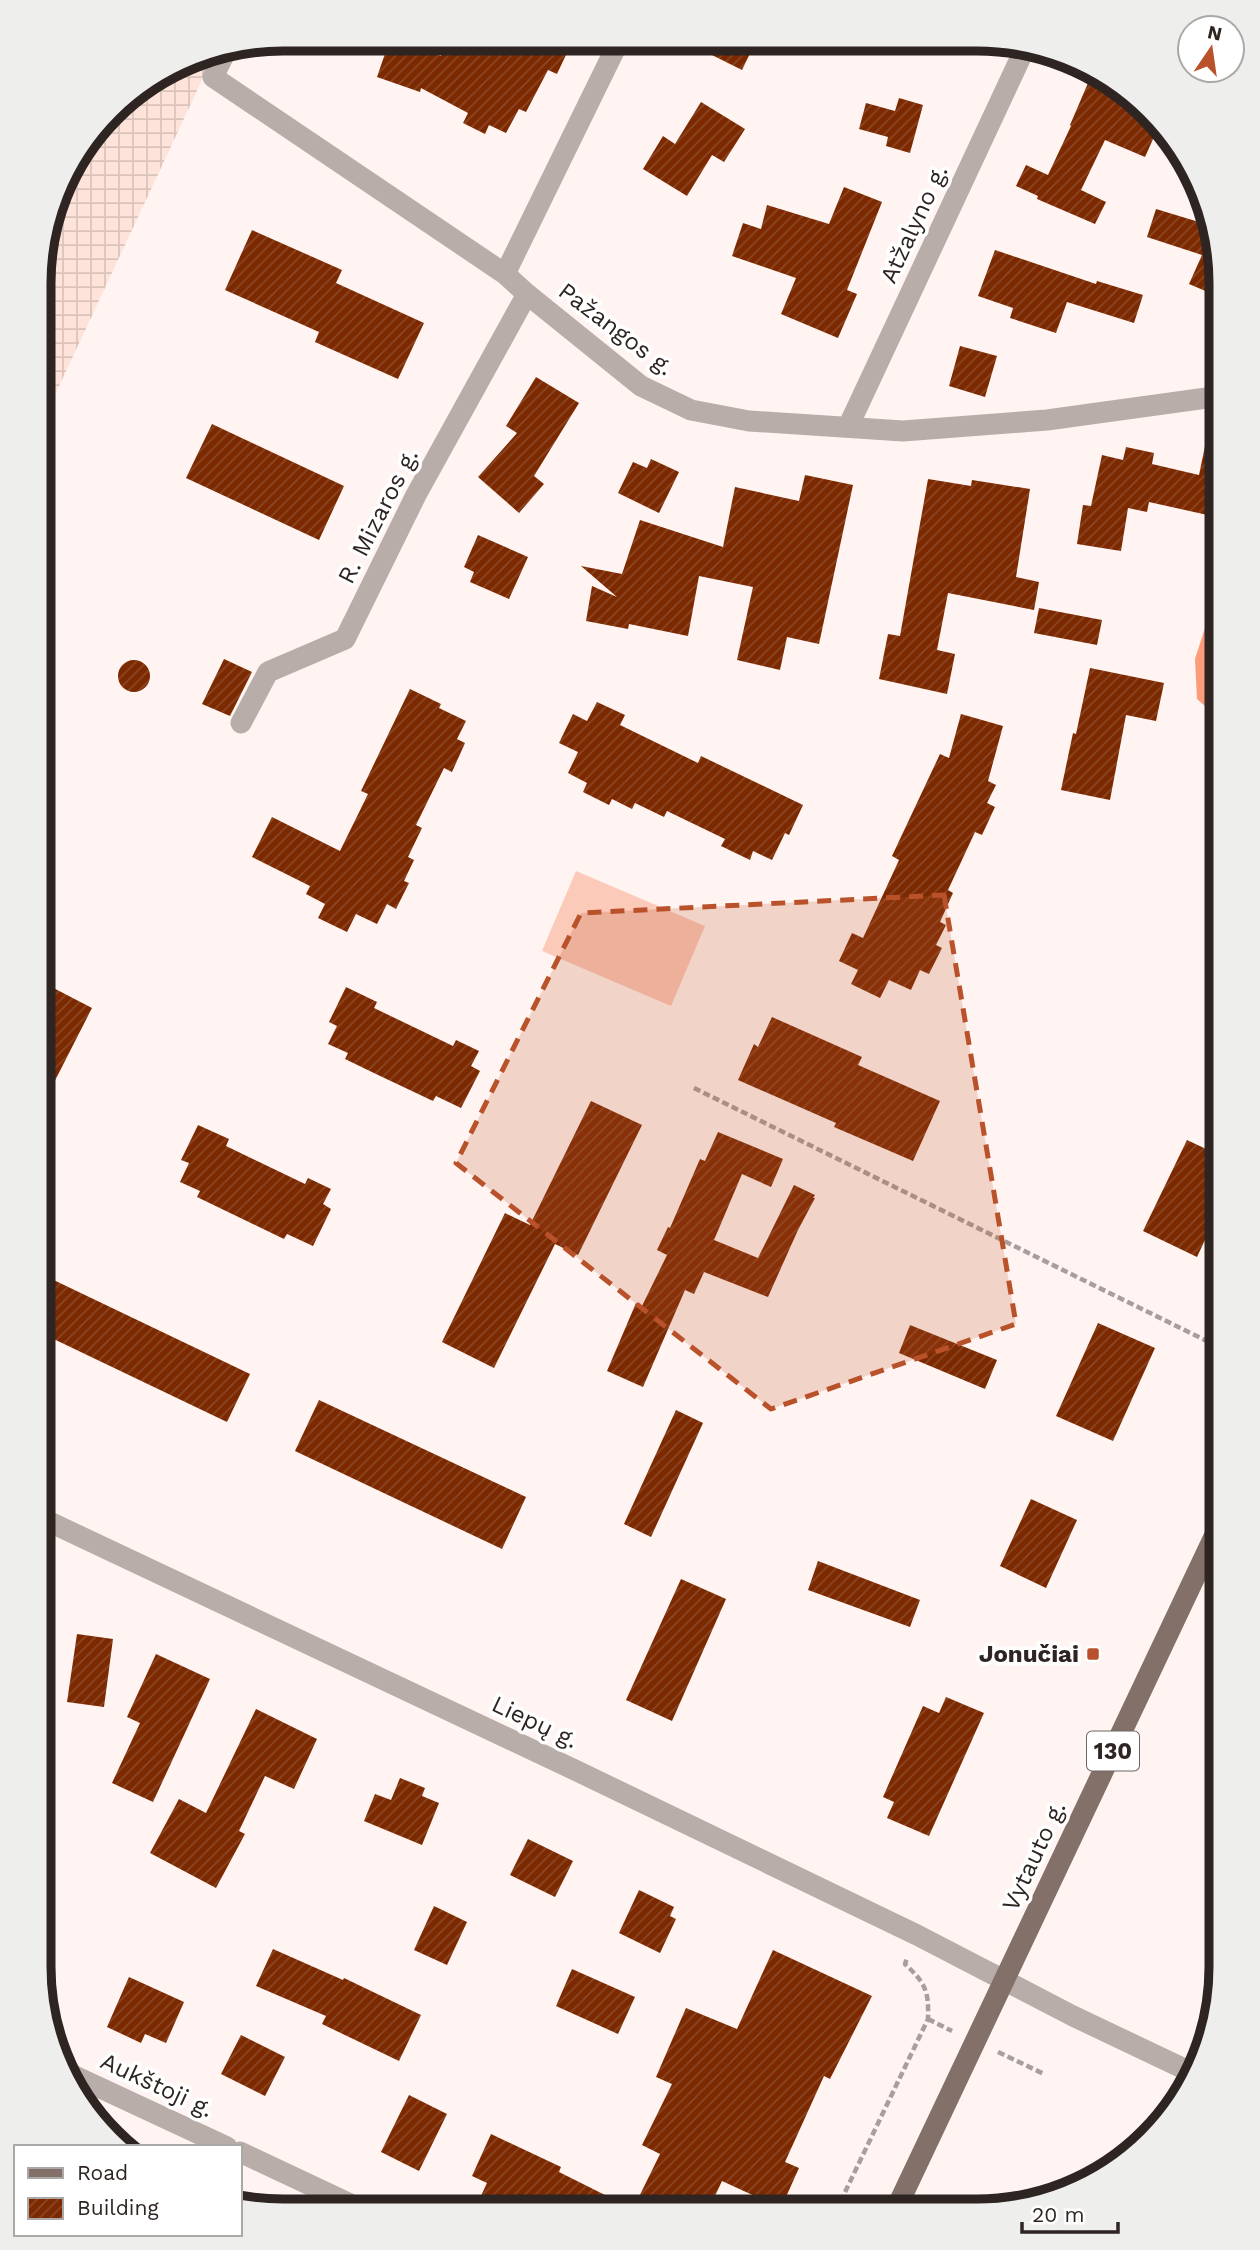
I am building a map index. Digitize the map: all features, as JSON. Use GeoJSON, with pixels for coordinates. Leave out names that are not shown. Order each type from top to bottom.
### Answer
{"type":"FeatureCollection","features":[{"type":"Feature","properties":{"kind":"main road","name":"Vytauto g."},"geometry":{"type":"LineString","coordinates":[[901,2199],[1209,1547]]}},
{"type":"Feature","properties":{"kind":"street"},"geometry":{"type":"LineString","coordinates":[[505,274],[614,51]]}},
{"type":"Feature","properties":{"kind":"street","name":"Atžalyno g."},"geometry":{"type":"LineString","coordinates":[[848,427],[1022,55]]}},
{"type":"Feature","properties":{"kind":"street","name":"Pažangos g."},"geometry":{"type":"LineString","coordinates":[[222,59],[213,77],[505,274],[527,295],[641,386],[691,410],[750,421],[903,431],[1047,420],[1209,398]]}},
{"type":"Feature","properties":{"kind":"street","name":"R. Mizaros g."},"geometry":{"type":"LineString","coordinates":[[241,723],[268,672],[345,639],[416,495],[527,295]]}},
{"type":"Feature","properties":{"kind":"street","name":"Liepų g."},"geometry":{"type":"LineString","coordinates":[[51,1523],[552,1759],[917,1935],[1073,2016],[1185,2069]]}},
{"type":"Feature","properties":{"kind":"street","name":"Aukštoji g."},"geometry":{"type":"LineString","coordinates":[[80,2078],[224,2145]]}},
{"type":"Feature","properties":{"kind":"street"},"geometry":{"type":"LineString","coordinates":[[242,2153],[340,2199]]}},
{"type":"Feature","properties":{"kind":"path"},"geometry":{"type":"LineString","coordinates":[[694,1088],[1209,1342]]}},
{"type":"Feature","properties":{"kind":"path"},"geometry":{"type":"LineString","coordinates":[[842,2199],[928,2019],[929,1999],[923,1982],[905,1964],[917,1935]]}},
{"type":"Feature","properties":{"kind":"highlighted area"},"geometry":{"type":"Polygon","coordinates":[[[944,895],[1016,1324],[771,1409],[456,1163],[581,913],[944,895]]]}},
{"type":"Feature","properties":{"kind":"shaded area"},"geometry":{"type":"Polygon","coordinates":[[[209,63],[51,403],[53,252],[68,194],[99,141],[130,108],[167,82],[209,63]]]}},
{"type":"Feature","properties":{"kind":"shaded area"},"geometry":{"type":"Polygon","coordinates":[[[1209,626],[1209,710],[1197,699],[1195,659],[1205,628],[1209,626]]]}},
{"type":"Feature","properties":{"kind":"shaded area"},"geometry":{"type":"Polygon","coordinates":[[[576,871],[705,926],[671,1006],[542,951],[576,871]]]}},
{"type":"Feature","properties":{"kind":"building"},"geometry":{"type":"Polygon","coordinates":[[[386,51],[426,51],[441,56],[443,51],[568,51],[557,74],[548,70],[526,112],[519,109],[506,133],[489,125],[485,134],[463,123],[468,113],[421,88],[420,92],[377,77],[386,51]]]}},
{"type":"Feature","properties":{"kind":"building"},"geometry":{"type":"Polygon","coordinates":[[[704,51],[751,51],[742,70],[704,51]]]}},
{"type":"Feature","properties":{"kind":"building"},"geometry":{"type":"Polygon","coordinates":[[[1089,80],[1127,106],[1126,108],[1133,111],[1155,134],[1145,157],[1105,140],[1081,190],[1106,202],[1095,224],[1037,199],[1038,196],[1016,186],[1026,165],[1048,175],[1089,80]]]}},
{"type":"Feature","properties":{"kind":"building"},"geometry":{"type":"Polygon","coordinates":[[[899,98],[923,105],[910,153],[886,146],[888,137],[859,129],[866,103],[895,111],[899,98]]]}},
{"type":"Feature","properties":{"kind":"building"},"geometry":{"type":"Polygon","coordinates":[[[701,102],[745,129],[724,162],[712,155],[687,196],[643,169],[663,136],[675,144],[701,102]]]}},
{"type":"Feature","properties":{"kind":"building"},"geometry":{"type":"Polygon","coordinates":[[[844,187],[882,202],[847,290],[857,294],[838,338],[781,314],[796,278],[732,256],[743,223],[761,229],[767,205],[829,224],[844,187]]]}},
{"type":"Feature","properties":{"kind":"building"},"geometry":{"type":"Polygon","coordinates":[[[1156,209],[1201,223],[1209,267],[1209,292],[1189,284],[1202,255],[1147,237],[1156,209]]]}},
{"type":"Feature","properties":{"kind":"building"},"geometry":{"type":"Polygon","coordinates":[[[252,230],[342,270],[336,283],[424,323],[398,379],[315,342],[319,332],[225,290],[252,230]]]}},
{"type":"Feature","properties":{"kind":"building"},"geometry":{"type":"Polygon","coordinates":[[[995,250],[1096,284],[1097,281],[1143,295],[1134,323],[1067,302],[1056,333],[1010,318],[1013,308],[978,296],[995,250]]]}},
{"type":"Feature","properties":{"kind":"building"},"geometry":{"type":"Polygon","coordinates":[[[960,346],[997,356],[985,397],[949,386],[960,346]]]}},
{"type":"Feature","properties":{"kind":"building"},"geometry":{"type":"Polygon","coordinates":[[[536,377],[579,403],[534,476],[544,484],[519,513],[478,477],[517,433],[506,426],[536,377]]]}},
{"type":"Feature","properties":{"kind":"building"},"geometry":{"type":"Polygon","coordinates":[[[212,424],[344,486],[319,540],[186,478],[212,424]]]}},
{"type":"Feature","properties":{"kind":"building"},"geometry":{"type":"Polygon","coordinates":[[[1209,427],[1209,515],[1149,502],[1147,512],[1128,508],[1121,551],[1077,544],[1083,505],[1091,506],[1102,455],[1123,460],[1126,447],[1154,453],[1152,464],[1199,475],[1209,427]]]}},
{"type":"Feature","properties":{"kind":"building"},"geometry":{"type":"Polygon","coordinates":[[[651,459],[679,472],[659,513],[618,493],[633,462],[647,468],[651,459]]]}},
{"type":"Feature","properties":{"kind":"building"},"geometry":{"type":"Polygon","coordinates":[[[805,475],[853,485],[819,644],[787,637],[780,670],[737,660],[753,587],[699,576],[688,636],[629,624],[628,629],[586,621],[592,586],[617,597],[581,566],[622,574],[640,520],[723,547],[735,487],[799,501],[805,475]]]}},
{"type":"Feature","properties":{"kind":"building"},"geometry":{"type":"Polygon","coordinates":[[[928,479],[971,486],[972,480],[1030,489],[1016,577],[1039,582],[1034,610],[948,593],[937,650],[955,654],[947,694],[879,679],[888,634],[900,636],[928,479]]]}},
{"type":"Feature","properties":{"kind":"building"},"geometry":{"type":"Polygon","coordinates":[[[478,535],[528,557],[509,599],[470,582],[474,572],[464,567],[478,535]]]}},
{"type":"Feature","properties":{"kind":"building"},"geometry":{"type":"Polygon","coordinates":[[[1039,608],[1102,620],[1097,645],[1034,633],[1039,608]]]}},
{"type":"Feature","properties":{"kind":"building"},"geometry":{"type":"Polygon","coordinates":[[[224,659],[252,672],[230,716],[202,704],[224,659]]]}},
{"type":"Feature","properties":{"kind":"building"},"geometry":{"type":"Polygon","coordinates":[[[134,660],[145,665],[150,676],[145,687],[134,692],[123,687],[118,676],[123,665],[134,660]]]}},
{"type":"Feature","properties":{"kind":"building"},"geometry":{"type":"Polygon","coordinates":[[[1090,668],[1164,683],[1156,721],[1126,715],[1110,800],[1061,790],[1090,668]]]}},
{"type":"Feature","properties":{"kind":"building"},"geometry":{"type":"Polygon","coordinates":[[[410,689],[441,704],[439,708],[466,721],[457,739],[465,743],[452,772],[444,768],[416,825],[422,828],[408,857],[414,860],[404,881],[409,883],[396,909],[387,904],[377,924],[356,914],[347,932],[318,918],[325,904],[306,894],[310,886],[252,857],[272,817],[340,851],[368,794],[361,791],[410,689]]]}},
{"type":"Feature","properties":{"kind":"building"},"geometry":{"type":"Polygon","coordinates":[[[597,702],[625,715],[620,725],[698,763],[701,756],[803,805],[789,835],[785,833],[772,860],[753,851],[750,860],[721,846],[725,839],[667,811],[664,817],[635,803],[632,809],[612,799],[609,805],[583,792],[587,783],[568,773],[578,752],[559,743],[573,714],[587,721],[597,702]]]}},
{"type":"Feature","properties":{"kind":"building"},"geometry":{"type":"Polygon","coordinates":[[[961,714],[1003,726],[988,781],[996,785],[987,803],[995,807],[982,835],[975,832],[948,890],[953,893],[940,922],[946,925],[936,945],[942,948],[929,974],[920,970],[911,990],[889,980],[880,998],[851,984],[858,970],[839,961],[852,933],[863,938],[899,860],[892,856],[940,754],[949,758],[961,714]]]}},
{"type":"Feature","properties":{"kind":"building"},"geometry":{"type":"Polygon","coordinates":[[[51,987],[92,1008],[51,1088],[51,987]]]}},
{"type":"Feature","properties":{"kind":"building"},"geometry":{"type":"Polygon","coordinates":[[[346,987],[377,1002],[374,1008],[453,1046],[456,1040],[479,1051],[471,1066],[480,1071],[461,1108],[436,1096],[433,1101],[376,1074],[345,1059],[348,1053],[328,1044],[337,1026],[329,1022],[346,987]]]}},
{"type":"Feature","properties":{"kind":"building"},"geometry":{"type":"Polygon","coordinates":[[[772,1017],[862,1057],[858,1065],[940,1101],[913,1161],[834,1127],[836,1123],[738,1080],[754,1044],[758,1047],[772,1017]]]}},
{"type":"Feature","properties":{"kind":"building"},"geometry":{"type":"Polygon","coordinates":[[[591,1101],[642,1125],[578,1255],[555,1244],[494,1368],[442,1342],[505,1213],[530,1225],[591,1101]]]}},
{"type":"Feature","properties":{"kind":"building"},"geometry":{"type":"Polygon","coordinates":[[[198,1125],[229,1139],[226,1146],[305,1184],[308,1178],[331,1189],[323,1204],[331,1209],[313,1246],[287,1234],[284,1239],[197,1197],[200,1191],[180,1182],[189,1163],[181,1160],[198,1125]]]}},
{"type":"Feature","properties":{"kind":"building"},"geometry":{"type":"Polygon","coordinates":[[[718,1132],[783,1159],[771,1187],[742,1174],[714,1240],[758,1258],[794,1185],[815,1195],[815,1198],[768,1297],[704,1272],[694,1294],[685,1290],[643,1387],[607,1371],[636,1303],[642,1306],[667,1255],[657,1250],[668,1227],[670,1228],[700,1159],[705,1161],[718,1132]]]}},
{"type":"Feature","properties":{"kind":"building"},"geometry":{"type":"Polygon","coordinates":[[[1187,1140],[1209,1150],[1209,1232],[1197,1257],[1143,1231],[1187,1140]]]}},
{"type":"Feature","properties":{"kind":"building"},"geometry":{"type":"Polygon","coordinates":[[[51,1279],[250,1374],[227,1422],[51,1338],[51,1279]]]}},
{"type":"Feature","properties":{"kind":"building"},"geometry":{"type":"Polygon","coordinates":[[[1098,1323],[1155,1348],[1113,1441],[1056,1416],[1098,1323]]]}},
{"type":"Feature","properties":{"kind":"building"},"geometry":{"type":"Polygon","coordinates":[[[910,1325],[997,1360],[985,1389],[899,1353],[910,1325]]]}},
{"type":"Feature","properties":{"kind":"building"},"geometry":{"type":"Polygon","coordinates":[[[319,1400],[526,1497],[502,1549],[295,1451],[319,1400]]]}},
{"type":"Feature","properties":{"kind":"building"},"geometry":{"type":"Polygon","coordinates":[[[676,1410],[703,1423],[651,1537],[624,1524],[676,1410]]]}},
{"type":"Feature","properties":{"kind":"building"},"geometry":{"type":"Polygon","coordinates":[[[1031,1499],[1077,1520],[1046,1588],[1000,1566],[1031,1499]]]}},
{"type":"Feature","properties":{"kind":"building"},"geometry":{"type":"Polygon","coordinates":[[[818,1561],[920,1600],[910,1627],[808,1590],[818,1561]]]}},
{"type":"Feature","properties":{"kind":"building"},"geometry":{"type":"Polygon","coordinates":[[[681,1579],[726,1599],[672,1721],[626,1700],[681,1579]]]}},
{"type":"Feature","properties":{"kind":"building"},"geometry":{"type":"Polygon","coordinates":[[[77,1634],[113,1639],[104,1707],[67,1702],[77,1634]]]}},
{"type":"Feature","properties":{"kind":"building"},"geometry":{"type":"Polygon","coordinates":[[[156,1654],[210,1679],[153,1802],[112,1783],[140,1723],[127,1717],[156,1654]]]}},
{"type":"Feature","properties":{"kind":"building"},"geometry":{"type":"Polygon","coordinates":[[[946,1697],[984,1713],[929,1836],[887,1818],[894,1802],[883,1797],[923,1706],[939,1713],[946,1697]]]}},
{"type":"Feature","properties":{"kind":"building"},"geometry":{"type":"Polygon","coordinates":[[[256,1709],[317,1739],[294,1789],[265,1776],[239,1831],[245,1834],[216,1888],[150,1853],[179,1799],[206,1813],[256,1709]]]}},
{"type":"Feature","properties":{"kind":"building"},"geometry":{"type":"Polygon","coordinates":[[[400,1778],[425,1788],[422,1796],[439,1803],[422,1845],[364,1821],[375,1794],[391,1800],[400,1778]]]}},
{"type":"Feature","properties":{"kind":"building"},"geometry":{"type":"Polygon","coordinates":[[[528,1839],[573,1861],[555,1897],[510,1875],[528,1839]]]}},
{"type":"Feature","properties":{"kind":"building"},"geometry":{"type":"Polygon","coordinates":[[[639,1890],[674,1907],[670,1916],[676,1919],[660,1953],[619,1933],[639,1890]]]}},
{"type":"Feature","properties":{"kind":"building"},"geometry":{"type":"Polygon","coordinates":[[[434,1906],[467,1922],[447,1965],[414,1950],[434,1906]]]}},
{"type":"Feature","properties":{"kind":"building"},"geometry":{"type":"Polygon","coordinates":[[[273,1949],[343,1980],[344,1978],[421,2015],[399,2061],[322,2024],[326,2016],[256,1986],[273,1949]]]}},
{"type":"Feature","properties":{"kind":"building"},"geometry":{"type":"Polygon","coordinates":[[[773,1950],[872,1996],[830,2079],[824,2076],[785,2162],[799,2168],[785,2199],[761,2199],[722,2181],[714,2199],[638,2199],[660,2154],[642,2145],[672,2084],[656,2077],[686,2008],[737,2029],[773,1950]]]}},
{"type":"Feature","properties":{"kind":"building"},"geometry":{"type":"Polygon","coordinates":[[[572,1969],[635,1997],[618,2034],[556,2006],[572,1969]]]}},
{"type":"Feature","properties":{"kind":"building"},"geometry":{"type":"Polygon","coordinates":[[[129,1977],[184,2002],[166,2043],[145,2034],[141,2043],[107,2027],[129,1977]]]}},
{"type":"Feature","properties":{"kind":"building"},"geometry":{"type":"Polygon","coordinates":[[[241,2035],[285,2057],[265,2096],[221,2074],[241,2035]]]}},
{"type":"Feature","properties":{"kind":"building"},"geometry":{"type":"Polygon","coordinates":[[[409,2095],[447,2114],[419,2171],[381,2152],[409,2095]]]}},
{"type":"Feature","properties":{"kind":"building"},"geometry":{"type":"Polygon","coordinates":[[[491,2134],[561,2167],[559,2172],[613,2199],[479,2199],[487,2183],[472,2176],[491,2134]]]}},
{"type":"Feature","properties":{"kind":"place","name":"Jonučiai"},"geometry":{"type":"Point","coordinates":[1093,1654]}}]}
